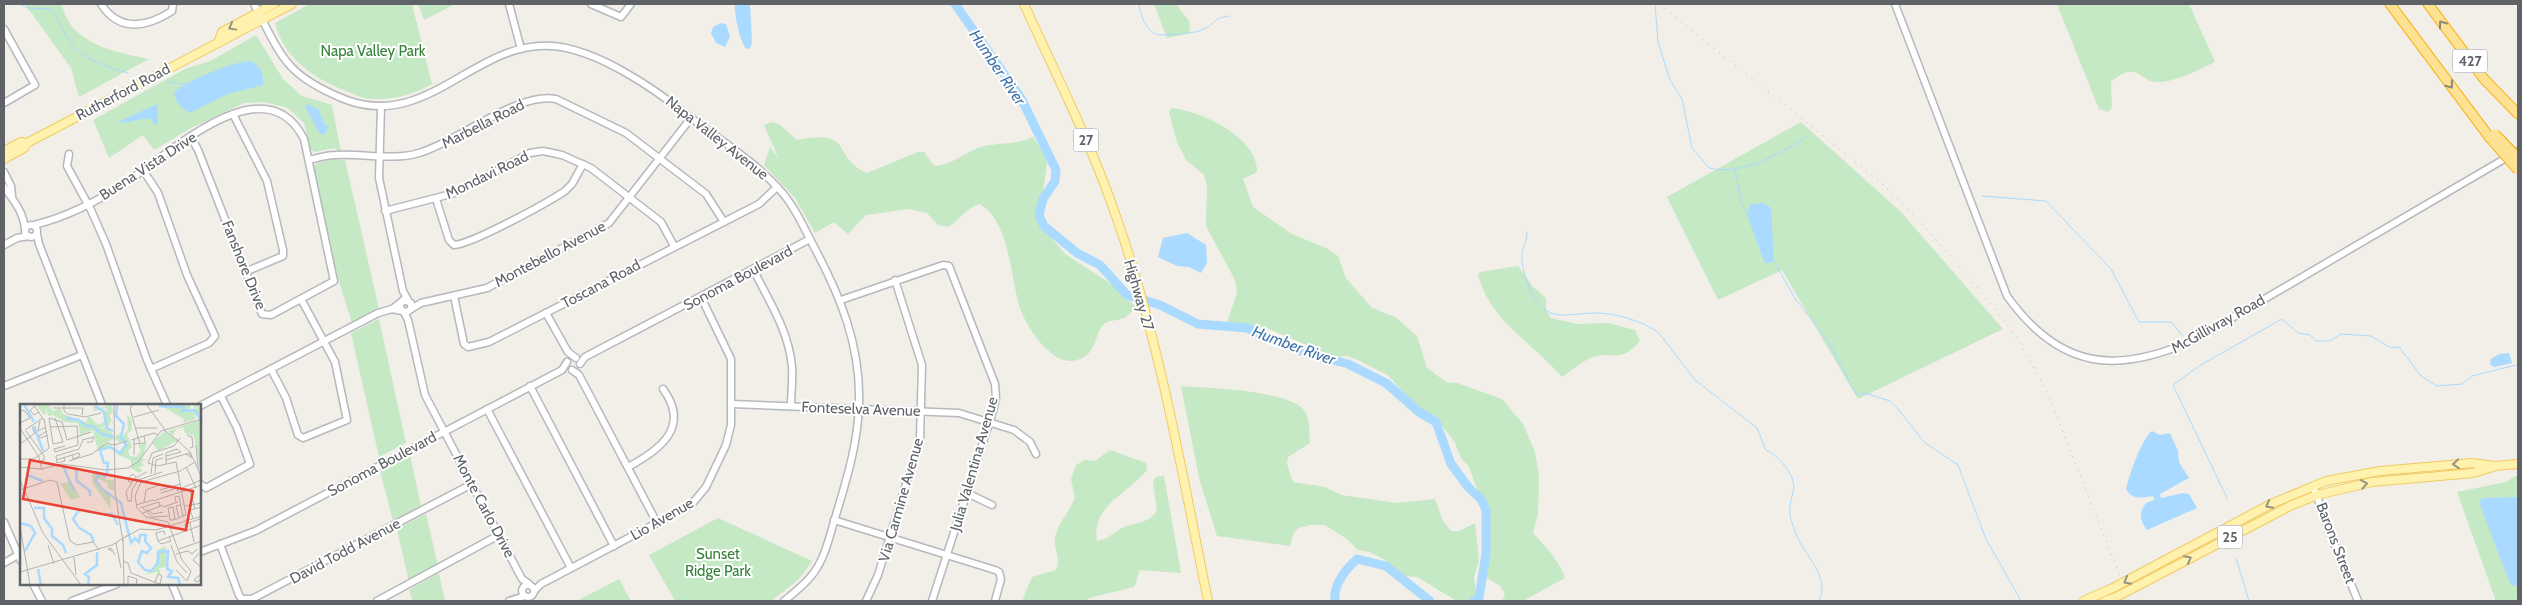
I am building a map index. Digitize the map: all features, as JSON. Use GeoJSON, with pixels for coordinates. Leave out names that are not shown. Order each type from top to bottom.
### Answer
{"type":"FeatureCollection","features":[{"type":"Feature","properties":{"kind":"highway","name":"427"},"geometry":{"type":"LineString","coordinates":[[2390,4],[2466,106],[2493,136]]}},
{"type":"Feature","properties":{"kind":"highway","name":"427"},"geometry":{"type":"LineString","coordinates":[[2428,4],[2484,79],[2518,114]]}},
{"type":"Feature","properties":{"kind":"highway"},"geometry":{"type":"LineString","coordinates":[[2493,136],[2518,158]]}},
{"type":"Feature","properties":{"kind":"highway"},"geometry":{"type":"LineString","coordinates":[[2493,136],[2518,170]]}},
{"type":"Feature","properties":{"kind":"main road","name":"Rutherford Road"},"geometry":{"type":"LineString","coordinates":[[4,159],[24,148],[27,143],[220,40],[226,39],[261,16],[274,4]]}},
{"type":"Feature","properties":{"kind":"main road","name":"Rutherford Road"},"geometry":{"type":"LineString","coordinates":[[261,16],[292,4]]}},
{"type":"Feature","properties":{"kind":"main road","name":"Highway 27"},"geometry":{"type":"LineString","coordinates":[[1024,4],[1088,144],[1117,220],[1136,281],[1161,375],[1208,601]]}},
{"type":"Feature","properties":{"kind":"main road","name":"Rutherford Road"},"geometry":{"type":"LineString","coordinates":[[4,151],[21,142],[27,143]]}},
{"type":"Feature","properties":{"kind":"main road","name":"25"},"geometry":{"type":"LineString","coordinates":[[2082,601],[2113,588],[2270,504],[2313,485],[2346,476],[2380,471],[2472,463],[2494,466],[2518,464]]}},
{"type":"Feature","properties":{"kind":"main road","name":"25"},"geometry":{"type":"LineString","coordinates":[[2105,601],[2290,506],[2317,495],[2372,482],[2473,473],[2494,466]]}},
{"type":"Feature","properties":{"kind":"street"},"geometry":{"type":"LineString","coordinates":[[101,4],[111,16],[129,24],[143,24],[156,21],[172,10],[173,4]]}},
{"type":"Feature","properties":{"kind":"street","name":"Napa Valley Avenue"},"geometry":{"type":"LineString","coordinates":[[254,4],[288,65],[306,81],[356,104],[381,107],[417,100],[521,49],[550,46],[575,51],[643,81],[777,187],[790,204],[810,239],[840,300],[855,351],[859,409],[853,458],[834,520],[816,569],[805,584],[784,601]]}},
{"type":"Feature","properties":{"kind":"street"},"geometry":{"type":"LineString","coordinates":[[510,4],[521,49]]}},
{"type":"Feature","properties":{"kind":"street"},"geometry":{"type":"LineString","coordinates":[[591,4],[621,17],[631,4]]}},
{"type":"Feature","properties":{"kind":"street","name":"McGillivray Road"},"geometry":{"type":"LineString","coordinates":[[1894,4],[2007,296],[2026,321],[2058,347],[2086,357],[2110,361],[2136,360],[2165,354],[2196,339],[2518,151]]}},
{"type":"Feature","properties":{"kind":"street"},"geometry":{"type":"LineString","coordinates":[[4,30],[35,86],[4,102]]}},
{"type":"Feature","properties":{"kind":"street","name":"Marbella Road"},"geometry":{"type":"LineString","coordinates":[[309,160],[335,154],[397,157],[416,154],[442,146],[525,101],[544,97],[556,99],[626,132],[706,194],[724,222]]}},
{"type":"Feature","properties":{"kind":"street"},"geometry":{"type":"LineString","coordinates":[[381,107],[379,178],[407,310]]}},
{"type":"Feature","properties":{"kind":"street","name":"Buena Vista Drive"},"geometry":{"type":"LineString","coordinates":[[25,229],[28,225],[48,222],[127,182],[171,148],[233,114],[249,109],[264,108],[288,116],[298,127],[304,139],[334,275]]}},
{"type":"Feature","properties":{"kind":"street"},"geometry":{"type":"LineString","coordinates":[[233,114],[267,181],[284,250],[283,256],[278,260],[245,272]]}},
{"type":"Feature","properties":{"kind":"street","name":"Montebello Avenue"},"geometry":{"type":"LineString","coordinates":[[407,310],[421,303],[487,288],[602,227],[614,217],[691,118]]}},
{"type":"Feature","properties":{"kind":"street","name":"Fanshore Drive"},"geometry":{"type":"LineString","coordinates":[[191,137],[211,181],[262,314],[269,316],[330,284],[334,281],[334,275]]}},
{"type":"Feature","properties":{"kind":"street","name":"Mondavi Road"},"geometry":{"type":"LineString","coordinates":[[385,211],[456,193],[530,153],[543,151],[562,155],[594,170],[661,222],[674,246]]}},
{"type":"Feature","properties":{"kind":"street"},"geometry":{"type":"LineString","coordinates":[[69,154],[67,166],[88,203],[121,282],[151,368],[167,404]]}},
{"type":"Feature","properties":{"kind":"street"},"geometry":{"type":"LineString","coordinates":[[436,199],[449,240],[454,245],[460,244],[478,237],[562,193],[572,184],[583,164]]}},
{"type":"Feature","properties":{"kind":"street"},"geometry":{"type":"LineString","coordinates":[[143,170],[158,193],[187,275],[215,336],[212,341],[203,346],[151,368]]}},
{"type":"Feature","properties":{"kind":"street"},"geometry":{"type":"LineString","coordinates":[[4,172],[11,186],[12,196]]}},
{"type":"Feature","properties":{"kind":"street"},"geometry":{"type":"LineString","coordinates":[[4,187],[12,196],[24,218],[25,229],[29,236],[38,244]]}},
{"type":"Feature","properties":{"kind":"street","name":"Toscana Road"},"geometry":{"type":"LineString","coordinates":[[454,296],[462,339],[468,347],[489,342],[759,204],[777,187]]}},
{"type":"Feature","properties":{"kind":"street"},"geometry":{"type":"LineString","coordinates":[[24,218],[34,225],[37,232],[38,244],[102,404]]}},
{"type":"Feature","properties":{"kind":"street","name":"Buena Vista Drive"},"geometry":{"type":"LineString","coordinates":[[37,232],[48,222]]}},
{"type":"Feature","properties":{"kind":"street"},"geometry":{"type":"LineString","coordinates":[[17,238],[25,229]]}},
{"type":"Feature","properties":{"kind":"street"},"geometry":{"type":"LineString","coordinates":[[4,245],[17,238],[29,236],[37,232]]}},
{"type":"Feature","properties":{"kind":"street","name":"Sonoma Boulevard"},"geometry":{"type":"LineString","coordinates":[[576,358],[585,357],[810,239]]}},
{"type":"Feature","properties":{"kind":"street","name":"Julia Valentina Avenue"},"geometry":{"type":"LineString","coordinates":[[840,300],[943,265],[951,268],[995,384],[996,398],[932,601]]}},
{"type":"Feature","properties":{"kind":"street"},"geometry":{"type":"LineString","coordinates":[[753,269],[780,320],[787,339],[792,369],[791,406]]}},
{"type":"Feature","properties":{"kind":"street","name":"Via Carmine Avenue"},"geometry":{"type":"LineString","coordinates":[[866,601],[878,575],[918,450],[922,411],[922,365],[895,280]]}},
{"type":"Feature","properties":{"kind":"street","name":"Lio Avenue"},"geometry":{"type":"LineString","coordinates":[[528,593],[541,584],[691,505],[703,493],[729,438],[732,404],[731,360],[702,297]]}},
{"type":"Feature","properties":{"kind":"street"},"geometry":{"type":"LineString","coordinates":[[271,369],[286,398],[298,434],[303,438],[308,438],[347,420],[335,362],[302,299]]}},
{"type":"Feature","properties":{"kind":"street"},"geometry":{"type":"LineString","coordinates":[[201,406],[405,301]]}},
{"type":"Feature","properties":{"kind":"street"},"geometry":{"type":"LineString","coordinates":[[405,301],[407,310]]}},
{"type":"Feature","properties":{"kind":"street","name":"Montebello Avenue"},"geometry":{"type":"LineString","coordinates":[[405,301],[421,303]]}},
{"type":"Feature","properties":{"kind":"street"},"geometry":{"type":"LineString","coordinates":[[392,309],[407,310]]}},
{"type":"Feature","properties":{"kind":"street","name":"Monte Carlo Drive"},"geometry":{"type":"LineString","coordinates":[[407,310],[422,387],[528,593]]}},
{"type":"Feature","properties":{"kind":"street"},"geometry":{"type":"LineString","coordinates":[[546,313],[568,352],[576,358],[580,365],[579,375]]}},
{"type":"Feature","properties":{"kind":"street"},"geometry":{"type":"LineString","coordinates":[[568,352],[567,362],[572,370],[579,375],[657,523]]}},
{"type":"Feature","properties":{"kind":"street"},"geometry":{"type":"LineString","coordinates":[[4,386],[82,355]]}},
{"type":"Feature","properties":{"kind":"street","name":"Sonoma Boulevard"},"geometry":{"type":"LineString","coordinates":[[580,365],[585,357]]}},
{"type":"Feature","properties":{"kind":"street"},"geometry":{"type":"LineString","coordinates":[[562,370],[570,358],[576,358]]}},
{"type":"Feature","properties":{"kind":"street"},"geometry":{"type":"LineString","coordinates":[[572,370],[580,365]]}},
{"type":"Feature","properties":{"kind":"street","name":"Sonoma Boulevard"},"geometry":{"type":"LineString","coordinates":[[201,552],[255,531],[530,386],[562,370],[572,370]]}},
{"type":"Feature","properties":{"kind":"street"},"geometry":{"type":"LineString","coordinates":[[530,386],[614,546]]}},
{"type":"Feature","properties":{"kind":"street"},"geometry":{"type":"LineString","coordinates":[[628,467],[658,449],[670,432],[673,409],[670,399],[663,388]]}},
{"type":"Feature","properties":{"kind":"street"},"geometry":{"type":"LineString","coordinates":[[201,485],[206,488],[250,464],[240,435],[221,396]]}},
{"type":"Feature","properties":{"kind":"street","name":"Fonteselva Avenue"},"geometry":{"type":"LineString","coordinates":[[732,404],[959,413],[989,421],[1022,435],[1036,454]]}},
{"type":"Feature","properties":{"kind":"street"},"geometry":{"type":"LineString","coordinates":[[488,409],[571,568]]}},
{"type":"Feature","properties":{"kind":"street","name":"David Todd Avenue"},"geometry":{"type":"LineString","coordinates":[[220,544],[242,599],[252,599],[472,484]]}},
{"type":"Feature","properties":{"kind":"street","name":"Barons Street"},"geometry":{"type":"LineString","coordinates":[[2313,485],[2329,531],[2358,601]]}},
{"type":"Feature","properties":{"kind":"street"},"geometry":{"type":"LineString","coordinates":[[967,493],[992,505]]}},
{"type":"Feature","properties":{"kind":"street"},"geometry":{"type":"LineString","coordinates":[[834,520],[999,572],[1001,579],[995,601]]}},
{"type":"Feature","properties":{"kind":"street"},"geometry":{"type":"LineString","coordinates":[[4,522],[20,558],[4,563]]}},
{"type":"Feature","properties":{"kind":"street"},"geometry":{"type":"LineString","coordinates":[[377,601],[499,535]]}},
{"type":"Feature","properties":{"kind":"street","name":"Lio Avenue"},"geometry":{"type":"LineString","coordinates":[[528,593],[534,592],[541,584]]}},
{"type":"Feature","properties":{"kind":"street"},"geometry":{"type":"LineString","coordinates":[[34,585],[42,601]]}},
{"type":"Feature","properties":{"kind":"street"},"geometry":{"type":"LineString","coordinates":[[72,601],[114,585]]}},
{"type":"Feature","properties":{"kind":"street"},"geometry":{"type":"LineString","coordinates":[[172,585],[179,601]]}},
{"type":"Feature","properties":{"kind":"street"},"geometry":{"type":"LineString","coordinates":[[512,600],[528,593]]}},
{"type":"Feature","properties":{"kind":"green space"},"geometry":{"type":"Polygon","coordinates":[[[25,4],[61,4],[71,26],[90,41],[108,49],[149,59],[79,97],[71,68],[25,4]]]}},
{"type":"Feature","properties":{"kind":"green space","name":"Napa Valley Park"},"geometry":{"type":"Polygon","coordinates":[[[310,4],[412,4],[432,84],[404,96],[369,99],[333,85],[311,73],[285,47],[275,23],[310,4]]]}},
{"type":"Feature","properties":{"kind":"green space"},"geometry":{"type":"Polygon","coordinates":[[[418,4],[455,4],[424,20],[418,4]]]}},
{"type":"Feature","properties":{"kind":"green space"},"geometry":{"type":"Polygon","coordinates":[[[1154,4],[1176,4],[1189,21],[1190,33],[1167,38],[1154,4]]]}},
{"type":"Feature","properties":{"kind":"green space"},"geometry":{"type":"Polygon","coordinates":[[[2057,4],[2189,4],[2215,62],[2195,72],[2160,82],[2153,82],[2133,72],[2120,75],[2111,82],[2112,108],[2108,112],[2099,109],[2057,4]]]}},
{"type":"Feature","properties":{"kind":"green space"},"geometry":{"type":"Polygon","coordinates":[[[256,35],[283,79],[302,96],[332,105],[341,152],[334,148],[314,152],[310,149],[304,123],[288,108],[264,102],[244,103],[193,127],[154,150],[143,135],[109,158],[93,120],[185,69],[210,61],[256,35]]]}},
{"type":"Feature","properties":{"kind":"green space"},"geometry":{"type":"Polygon","coordinates":[[[1171,108],[1197,114],[1211,120],[1238,137],[1248,148],[1255,160],[1257,172],[1243,179],[1253,207],[1292,234],[1328,249],[1338,256],[1346,278],[1372,308],[1395,317],[1417,336],[1427,368],[1446,382],[1457,383],[1502,399],[1523,424],[1535,452],[1539,476],[1538,514],[1533,533],[1556,560],[1565,578],[1523,601],[1502,601],[1505,594],[1500,586],[1487,578],[1488,545],[1482,498],[1469,467],[1461,458],[1455,443],[1436,417],[1415,406],[1389,376],[1358,360],[1347,356],[1334,357],[1267,328],[1227,322],[1237,293],[1235,280],[1206,226],[1207,187],[1204,175],[1186,160],[1177,142],[1169,112],[1171,108]]]}},
{"type":"Feature","properties":{"kind":"green space"},"geometry":{"type":"Polygon","coordinates":[[[772,122],[779,124],[797,140],[815,137],[828,138],[835,141],[856,166],[867,173],[918,152],[924,152],[934,166],[950,162],[980,147],[1019,142],[1033,137],[1047,162],[1043,192],[1037,205],[1037,221],[1065,254],[1116,287],[1125,298],[1136,306],[1126,317],[1104,324],[1087,355],[1073,361],[1057,357],[1040,342],[1024,318],[1019,305],[1003,236],[990,212],[980,204],[971,208],[948,227],[938,225],[927,213],[909,209],[866,215],[848,234],[834,222],[815,233],[795,198],[764,165],[770,147],[779,159],[764,125],[772,122]]]}},
{"type":"Feature","properties":{"kind":"green space"},"geometry":{"type":"Polygon","coordinates":[[[1801,122],[1901,212],[2003,329],[1858,399],[1782,270],[1718,300],[1667,197],[1801,122]],[[1756,238],[1764,262],[1774,260],[1756,238]]]}},
{"type":"Feature","properties":{"kind":"green space"},"geometry":{"type":"Polygon","coordinates":[[[334,159],[345,160],[379,309],[352,323],[338,278],[313,167],[317,163],[334,159]]]}},
{"type":"Feature","properties":{"kind":"green space"},"geometry":{"type":"Polygon","coordinates":[[[1518,266],[1533,287],[1546,298],[1546,310],[1551,318],[1577,324],[1608,323],[1635,330],[1640,341],[1627,353],[1593,357],[1562,377],[1502,318],[1492,305],[1478,274],[1480,272],[1518,266]]]}},
{"type":"Feature","properties":{"kind":"green space"},"geometry":{"type":"Polygon","coordinates":[[[379,319],[406,443],[379,457],[351,333],[379,319]]]}},
{"type":"Feature","properties":{"kind":"green space"},"geometry":{"type":"Polygon","coordinates":[[[1181,386],[1228,389],[1268,395],[1286,399],[1299,405],[1307,416],[1310,443],[1288,457],[1287,464],[1293,482],[1325,487],[1341,495],[1397,503],[1435,499],[1443,521],[1451,531],[1459,531],[1475,523],[1479,561],[1474,577],[1476,593],[1470,601],[1455,600],[1417,577],[1403,576],[1385,560],[1370,552],[1358,550],[1347,539],[1325,525],[1310,525],[1299,528],[1294,532],[1290,546],[1217,536],[1199,478],[1181,386]]]}},
{"type":"Feature","properties":{"kind":"green space"},"geometry":{"type":"Polygon","coordinates":[[[1110,450],[1146,463],[1147,470],[1105,509],[1097,529],[1097,541],[1107,538],[1122,528],[1150,518],[1157,511],[1153,482],[1156,477],[1164,476],[1181,573],[1140,570],[1134,587],[1089,598],[1087,601],[1022,601],[1032,577],[1056,570],[1058,565],[1055,538],[1059,526],[1075,498],[1071,479],[1076,465],[1085,460],[1095,461],[1110,450]]]}},
{"type":"Feature","properties":{"kind":"green space"},"geometry":{"type":"Polygon","coordinates":[[[410,455],[421,506],[393,521],[380,471],[410,455]]]}},
{"type":"Feature","properties":{"kind":"green space"},"geometry":{"type":"Polygon","coordinates":[[[2518,476],[2518,601],[2496,601],[2457,492],[2506,482],[2518,476]]]}},
{"type":"Feature","properties":{"kind":"green space"},"geometry":{"type":"Polygon","coordinates":[[[426,514],[438,566],[409,582],[397,529],[426,514]]]}},
{"type":"Feature","properties":{"kind":"green space","name":"Sunset Ridge Park"},"geometry":{"type":"Polygon","coordinates":[[[718,518],[812,561],[799,579],[771,601],[675,601],[649,555],[718,518]]]}},
{"type":"Feature","properties":{"kind":"green space"},"geometry":{"type":"Polygon","coordinates":[[[439,573],[445,601],[413,601],[409,590],[439,573]]]}},
{"type":"Feature","properties":{"kind":"green space"},"geometry":{"type":"Polygon","coordinates":[[[619,579],[631,601],[577,601],[619,579]]]}},
{"type":"Feature","properties":{"kind":"water"},"geometry":{"type":"Polygon","coordinates":[[[735,4],[750,4],[752,43],[750,48],[746,49],[741,39],[736,20],[735,4]]]}},
{"type":"Feature","properties":{"kind":"water"},"geometry":{"type":"Polygon","coordinates":[[[721,23],[726,24],[730,36],[725,47],[716,43],[711,33],[713,27],[721,23]]]}},
{"type":"Feature","properties":{"kind":"water"},"geometry":{"type":"Polygon","coordinates":[[[250,61],[261,70],[263,85],[228,94],[190,113],[177,102],[174,92],[190,82],[221,68],[250,61]]]}},
{"type":"Feature","properties":{"kind":"water"},"geometry":{"type":"Polygon","coordinates":[[[157,104],[158,124],[155,125],[151,119],[118,122],[157,104]]]}},
{"type":"Feature","properties":{"kind":"water"},"geometry":{"type":"Polygon","coordinates":[[[308,104],[318,109],[325,125],[329,126],[324,135],[320,134],[305,107],[308,104]]]}},
{"type":"Feature","properties":{"kind":"water"},"geometry":{"type":"Polygon","coordinates":[[[1763,203],[1771,208],[1774,261],[1768,263],[1764,262],[1747,214],[1751,204],[1763,203]]]}},
{"type":"Feature","properties":{"kind":"water"},"geometry":{"type":"Polygon","coordinates":[[[1187,233],[1206,245],[1207,263],[1201,273],[1189,267],[1177,266],[1158,257],[1163,238],[1187,233]]]}},
{"type":"Feature","properties":{"kind":"water"},"geometry":{"type":"Polygon","coordinates":[[[2509,353],[2512,363],[2494,367],[2490,364],[2491,359],[2499,354],[2509,353]]]}},
{"type":"Feature","properties":{"kind":"water"},"geometry":{"type":"Polygon","coordinates":[[[2152,431],[2160,435],[2170,433],[2178,451],[2179,462],[2189,478],[2160,494],[2161,498],[2183,493],[2189,494],[2197,508],[2147,530],[2141,520],[2141,514],[2146,503],[2154,500],[2153,496],[2134,497],[2126,489],[2140,449],[2152,431]]]}},
{"type":"Feature","properties":{"kind":"water"},"geometry":{"type":"Polygon","coordinates":[[[2518,497],[2518,585],[2513,586],[2509,581],[2479,502],[2483,498],[2518,497]]]}},
{"type":"Feature","properties":{"kind":"waterway"},"geometry":{"type":"LineString","coordinates":[[20,4],[28,8],[52,9],[73,45],[81,52],[99,63],[128,73]]}},
{"type":"Feature","properties":{"kind":"waterway","name":"Humber River"},"geometry":{"type":"LineString","coordinates":[[955,4],[1021,98],[1056,170],[1055,181],[1043,199],[1039,215],[1044,226],[1077,253],[1100,265],[1127,295],[1160,305],[1198,324],[1247,328],[1306,353],[1348,364],[1386,383],[1419,412],[1436,422],[1451,464],[1469,488],[1481,499],[1486,510],[1486,554],[1479,598],[1474,601]]}},
{"type":"Feature","properties":{"kind":"waterway"},"geometry":{"type":"LineString","coordinates":[[1139,4],[1147,27],[1159,35],[1195,32],[1206,28],[1218,19],[1230,16]]}},
{"type":"Feature","properties":{"kind":"waterway"},"geometry":{"type":"LineString","coordinates":[[1655,4],[1658,42],[1670,80],[1682,99],[1692,148],[1709,168],[1734,169],[1760,162],[1806,137]]}},
{"type":"Feature","properties":{"kind":"waterway"},"geometry":{"type":"LineString","coordinates":[[167,82],[185,84]]}},
{"type":"Feature","properties":{"kind":"waterway"},"geometry":{"type":"LineString","coordinates":[[1735,169],[1742,205],[1747,214]]}},
{"type":"Feature","properties":{"kind":"waterway"},"geometry":{"type":"LineString","coordinates":[[1982,196],[2046,201],[2111,269],[2139,322],[2171,322],[2183,336]]}},
{"type":"Feature","properties":{"kind":"waterway"},"geometry":{"type":"LineString","coordinates":[[1527,232],[1527,238],[1522,251],[1523,268],[1531,291],[1544,309],[1558,315],[1611,314],[1628,318],[1652,328],[1658,332],[1695,380],[1757,428],[1766,450],[1781,462],[1792,478],[1794,486],[1790,504],[1791,518],[1800,542],[1815,566],[1822,583],[1819,601]]}},
{"type":"Feature","properties":{"kind":"waterway"},"geometry":{"type":"LineString","coordinates":[[1774,261],[1794,297],[1828,341],[1856,394],[1868,394],[1890,401],[1924,442],[1958,465],[1986,539],[2021,601]]}},
{"type":"Feature","properties":{"kind":"waterway"},"geometry":{"type":"LineString","coordinates":[[2227,498],[2173,385],[2199,366],[2282,319],[2298,333],[2310,335],[2316,341],[2330,341],[2341,334],[2371,336],[2391,348],[2399,347],[2421,376],[2437,386],[2462,384],[2472,376],[2516,365],[2518,367]]}},
{"type":"Feature","properties":{"kind":"waterway"},"geometry":{"type":"LineString","coordinates":[[2236,558],[2249,601]]}},
{"type":"Feature","properties":{"kind":"waterway","name":"Humber River"},"geometry":{"type":"LineString","coordinates":[[1335,601],[1338,583],[1344,573],[1357,559],[1386,566],[1430,601]]}},
{"type":"Feature","properties":{"kind":"railway"},"geometry":{"type":"LineString","coordinates":[[1659,4],[1879,181],[1918,219],[1992,305],[2015,335],[2046,389],[2130,601]]}}]}
